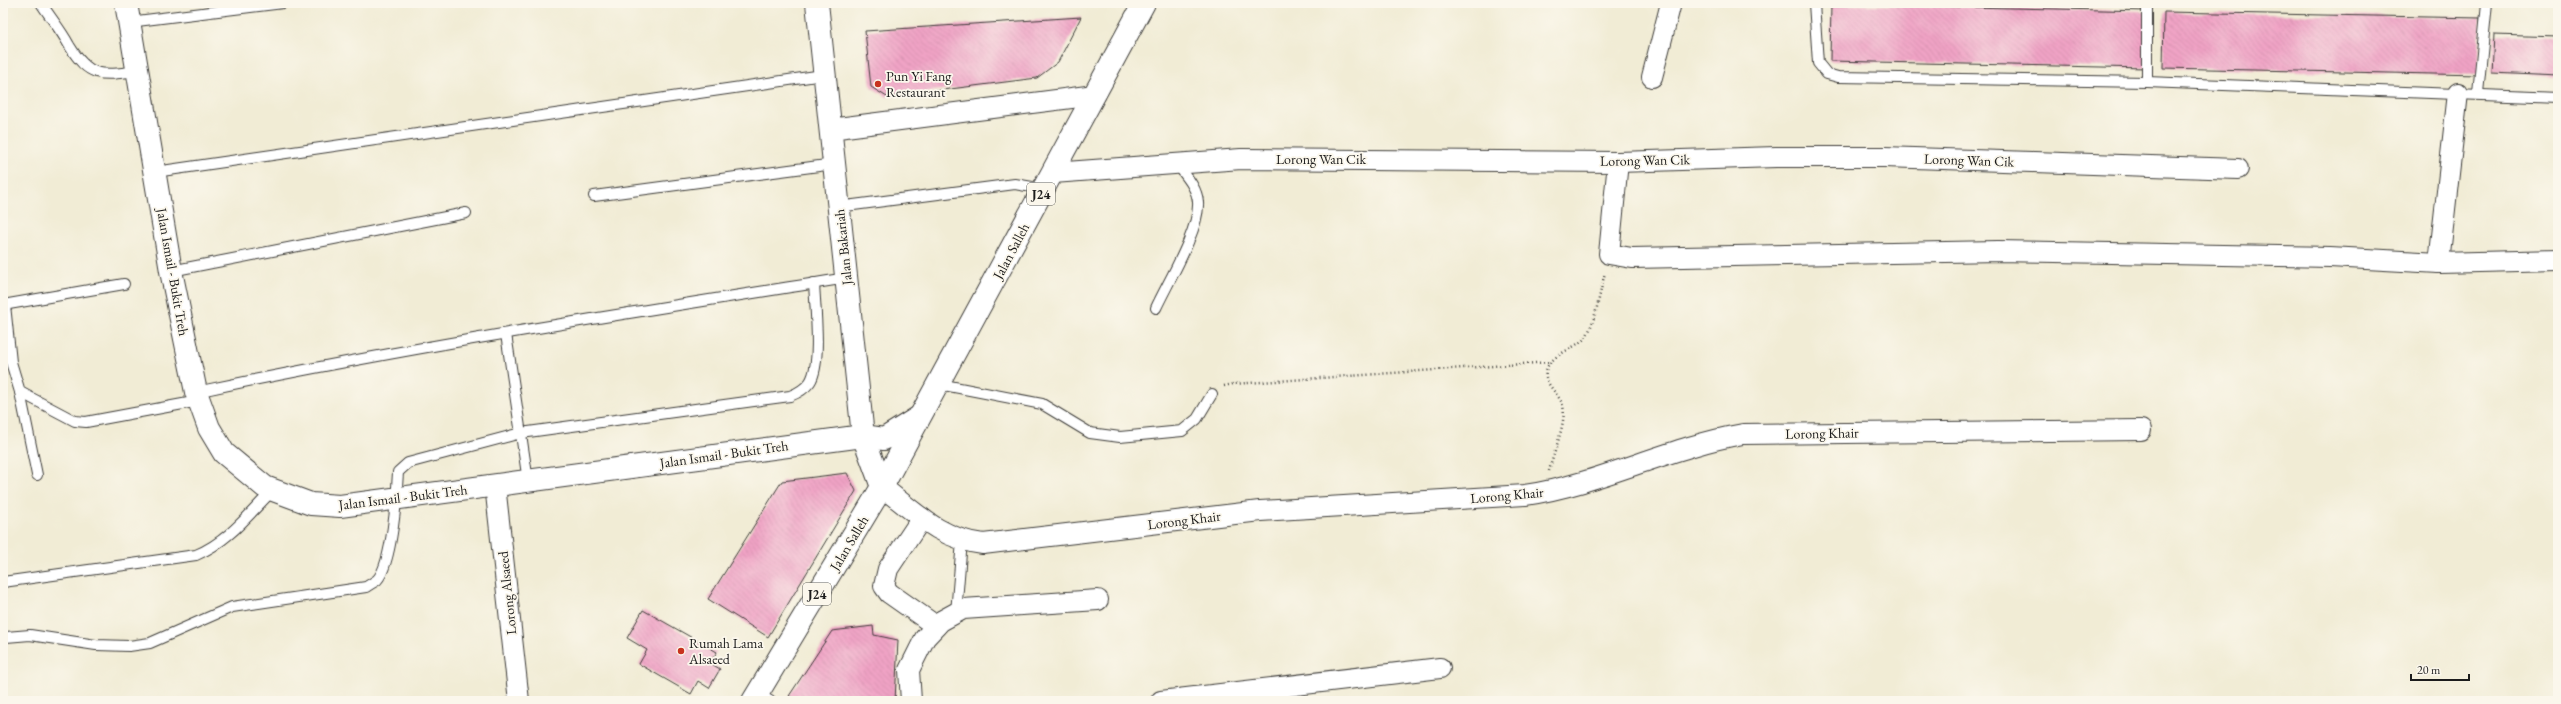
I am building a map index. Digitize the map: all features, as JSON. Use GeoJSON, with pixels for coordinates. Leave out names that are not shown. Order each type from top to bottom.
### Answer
{"type":"FeatureCollection","features":[{"type":"Feature","properties":{"kind":"main road","name":"Jalan Bakariah"},"geometry":{"type":"LineString","coordinates":[[816,3],[864,436],[882,487]]}},
{"type":"Feature","properties":{"kind":"main road","name":"Jalan Salleh"},"geometry":{"type":"LineString","coordinates":[[923,414],[1144,3]]}},
{"type":"Feature","properties":{"kind":"main road","name":"Jalan Ismail - Bukit Treh"},"geometry":{"type":"LineString","coordinates":[[128,12],[171,270],[198,396],[209,428],[224,453],[265,487],[311,504],[340,506],[864,436],[884,439],[900,431],[923,414]]}},
{"type":"Feature","properties":{"kind":"main road","name":"J24"},"geometry":{"type":"LineString","coordinates":[[882,487],[923,414]]}},
{"type":"Feature","properties":{"kind":"main road","name":"Jalan Salleh"},"geometry":{"type":"LineString","coordinates":[[760,699],[882,487]]}},
{"type":"Feature","properties":{"kind":"street"},"geometry":{"type":"LineString","coordinates":[[1652,77],[1671,3]]}},
{"type":"Feature","properties":{"kind":"street"},"geometry":{"type":"LineString","coordinates":[[2439,263],[2458,93]]}},
{"type":"Feature","properties":{"kind":"street"},"geometry":{"type":"LineString","coordinates":[[830,129],[1095,95]]}},
{"type":"Feature","properties":{"kind":"street","name":"Lorong Wan Cik"},"geometry":{"type":"LineString","coordinates":[[1053,173],[1241,159],[1618,162],[1776,157],[1884,157],[2238,169]]}},
{"type":"Feature","properties":{"kind":"street"},"geometry":{"type":"LineString","coordinates":[[1618,162],[1609,254],[1632,258],[1998,251],[2330,257],[2439,263],[2558,260]]}},
{"type":"Feature","properties":{"kind":"street","name":"Lorong Khair"},"geometry":{"type":"LineString","coordinates":[[882,487],[942,533],[962,541],[984,544],[1260,511],[1543,493],[1556,491],[1713,439],[1743,434],[2141,430]]}},
{"type":"Feature","properties":{"kind":"street","name":"Lorong Alsaeed"},"geometry":{"type":"LineString","coordinates":[[495,485],[519,701]]}},
{"type":"Feature","properties":{"kind":"street"},"geometry":{"type":"LineString","coordinates":[[922,518],[888,569],[884,586],[888,593],[936,626]]}},
{"type":"Feature","properties":{"kind":"street"},"geometry":{"type":"LineString","coordinates":[[911,701],[909,670],[925,638],[936,626],[963,609],[986,606],[1098,600]]}},
{"type":"Feature","properties":{"kind":"street"},"geometry":{"type":"LineString","coordinates":[[1161,701],[1440,668]]}},
{"type":"Feature","properties":{"kind":"lane"},"geometry":{"type":"LineString","coordinates":[[41,3],[81,64],[94,71],[112,74],[137,71]]}},
{"type":"Feature","properties":{"kind":"lane"},"geometry":{"type":"LineString","coordinates":[[128,12],[283,3]]}},
{"type":"Feature","properties":{"kind":"lane"},"geometry":{"type":"LineString","coordinates":[[1814,3],[1818,63],[1827,74],[1838,77],[2146,82],[2478,93],[2558,98]]}},
{"type":"Feature","properties":{"kind":"lane"},"geometry":{"type":"LineString","coordinates":[[2146,82],[2147,3]]}},
{"type":"Feature","properties":{"kind":"lane"},"geometry":{"type":"LineString","coordinates":[[2478,93],[2487,3]]}},
{"type":"Feature","properties":{"kind":"lane"},"geometry":{"type":"LineString","coordinates":[[155,172],[823,75]]}},
{"type":"Feature","properties":{"kind":"lane"},"geometry":{"type":"LineString","coordinates":[[594,196],[834,164]]}},
{"type":"Feature","properties":{"kind":"lane"},"geometry":{"type":"LineString","coordinates":[[1156,308],[1197,221],[1198,201],[1193,187],[1176,164]]}},
{"type":"Feature","properties":{"kind":"lane"},"geometry":{"type":"LineString","coordinates":[[838,207],[1015,184],[1032,187],[1041,194]]}},
{"type":"Feature","properties":{"kind":"lane"},"geometry":{"type":"LineString","coordinates":[[171,270],[466,213]]}},
{"type":"Feature","properties":{"kind":"lane"},"geometry":{"type":"LineString","coordinates":[[20,392],[75,420],[86,422],[198,396],[284,373],[506,334],[847,278]]}},
{"type":"Feature","properties":{"kind":"lane"},"geometry":{"type":"LineString","coordinates":[[6,637],[30,635],[96,645],[129,646],[150,643],[232,607],[366,587],[377,579],[386,563],[397,498],[398,472],[408,462],[521,434],[790,396],[803,391],[811,381],[816,362],[814,283]]}},
{"type":"Feature","properties":{"kind":"lane"},"geometry":{"type":"LineString","coordinates":[[37,475],[20,392],[11,362],[4,305],[124,284]]}},
{"type":"Feature","properties":{"kind":"lane"},"geometry":{"type":"LineString","coordinates":[[506,334],[528,480]]}},
{"type":"Feature","properties":{"kind":"lane"},"geometry":{"type":"LineString","coordinates":[[939,384],[1042,404],[1090,433],[1120,437],[1182,431],[1197,419],[1212,394]]}},
{"type":"Feature","properties":{"kind":"lane"},"geometry":{"type":"LineString","coordinates":[[3,582],[196,555],[214,548],[226,538],[273,490]]}},
{"type":"Feature","properties":{"kind":"lane"},"geometry":{"type":"LineString","coordinates":[[956,613],[962,541]]}},
{"type":"Feature","properties":{"kind":"path"},"geometry":{"type":"LineString","coordinates":[[1543,493],[1563,419],[1563,405],[1546,378],[1546,370],[1551,362],[1583,340],[1588,331],[1609,254]]}},
{"type":"Feature","properties":{"kind":"path"},"geometry":{"type":"LineString","coordinates":[[1212,394],[1221,387],[1233,384],[1551,362]]}},
{"type":"Feature","properties":{"kind":"building"},"geometry":{"type":"Polygon","coordinates":[[[1831,4],[2147,11],[2146,68],[1830,61],[1831,4]]]}},
{"type":"Feature","properties":{"kind":"building"},"geometry":{"type":"Polygon","coordinates":[[[2164,12],[2480,18],[2479,75],[2163,68],[2164,12]]]}},
{"type":"Feature","properties":{"kind":"building"},"geometry":{"type":"Polygon","coordinates":[[[1081,17],[1058,62],[1037,78],[887,97],[871,87],[865,31],[1081,17]]]}},
{"type":"Feature","properties":{"kind":"building"},"geometry":{"type":"Polygon","coordinates":[[[2494,35],[2558,37],[2558,76],[2492,73],[2494,35]]]}},
{"type":"Feature","properties":{"kind":"building"},"geometry":{"type":"Polygon","coordinates":[[[847,473],[856,491],[768,637],[708,599],[782,481],[847,473]]]}},
{"type":"Feature","properties":{"kind":"building","name":"Rumah Lama Alsaeed"},"geometry":{"type":"Polygon","coordinates":[[[643,610],[717,652],[710,663],[720,669],[709,688],[698,681],[691,694],[639,664],[647,650],[627,638],[643,610]]]}},
{"type":"Feature","properties":{"kind":"building"},"geometry":{"type":"Polygon","coordinates":[[[873,626],[874,635],[898,640],[895,701],[798,701],[789,696],[832,631],[873,626]]]}},
{"type":"Feature","properties":{"kind":"place","name":"Pun Yi Fang Restaurant"},"geometry":{"type":"Point","coordinates":[878,84]}},
{"type":"Feature","properties":{"kind":"place","name":"Rumah Lama Alsaeed"},"geometry":{"type":"Point","coordinates":[681,651]}}]}
